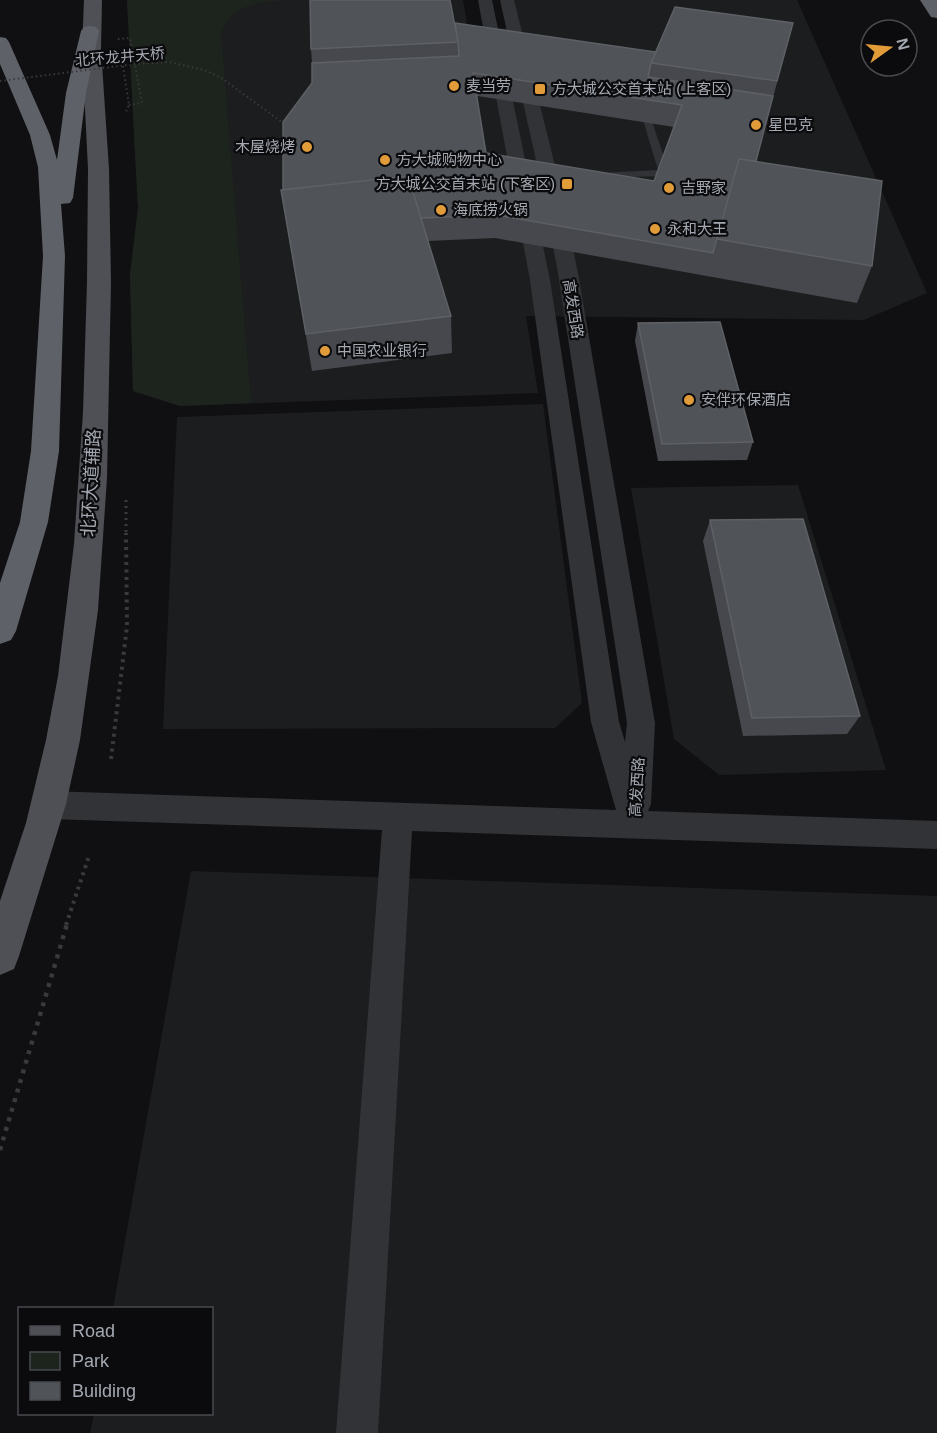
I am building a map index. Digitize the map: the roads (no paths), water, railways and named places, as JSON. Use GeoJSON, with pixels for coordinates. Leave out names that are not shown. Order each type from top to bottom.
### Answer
{"type":"FeatureCollection","features":[{"type":"Feature","properties":{"kind":"highway"},"geometry":{"type":"LineString","coordinates":[[929,0],[937,13]]}},
{"type":"Feature","properties":{"kind":"highway"},"geometry":{"type":"LineString","coordinates":[[0,631],[33,522],[45,451],[54,256],[76,93],[90,30]]}},
{"type":"Feature","properties":{"kind":"highway"},"geometry":{"type":"LineString","coordinates":[[0,42],[43,146],[48,166],[54,256]]}},
{"type":"Feature","properties":{"kind":"main road","name":"北环大道辅路"},"geometry":{"type":"LineString","coordinates":[[0,956],[49,805],[74,681],[94,432],[99,281],[98,134],[90,30],[93,0]]}},
{"type":"Feature","properties":{"kind":"street","name":"高发西路"},"geometry":{"type":"LineString","coordinates":[[485,0],[505,96],[540,178],[568,273],[641,723],[635,824]]}},
{"type":"Feature","properties":{"kind":"street","name":"高发西路"},"geometry":{"type":"LineString","coordinates":[[507,0],[534,95],[540,178],[540,280],[605,722],[635,824]]}},
{"type":"Feature","properties":{"kind":"street"},"geometry":{"type":"LineString","coordinates":[[49,805],[937,835]]}},
{"type":"Feature","properties":{"kind":"street"},"geometry":{"type":"LineString","coordinates":[[357,1433],[398,816]]}},
{"type":"Feature","properties":{"kind":"lane"},"geometry":{"type":"LineString","coordinates":[[584,177],[664,173],[638,91]]}},
{"type":"Feature","properties":{"kind":"lane"},"geometry":{"type":"LineString","coordinates":[[505,96],[534,95]]}},
{"type":"Feature","properties":{"kind":"place","name":"麦当劳"},"geometry":{"type":"Point","coordinates":[454,86]}},
{"type":"Feature","properties":{"kind":"place","name":"方大城公交首末站 (上客区)"},"geometry":{"type":"Point","coordinates":[540,89]}},
{"type":"Feature","properties":{"kind":"place","name":"星巴克"},"geometry":{"type":"Point","coordinates":[756,125]}},
{"type":"Feature","properties":{"kind":"place","name":"木屋烧烤"},"geometry":{"type":"Point","coordinates":[307,147]}},
{"type":"Feature","properties":{"kind":"place","name":"方大城购物中心"},"geometry":{"type":"Point","coordinates":[385,160]}},
{"type":"Feature","properties":{"kind":"place","name":"方大城公交首末站 (下客区)"},"geometry":{"type":"Point","coordinates":[567,184]}},
{"type":"Feature","properties":{"kind":"place","name":"吉野家"},"geometry":{"type":"Point","coordinates":[669,188]}},
{"type":"Feature","properties":{"kind":"place","name":"海底捞火锅"},"geometry":{"type":"Point","coordinates":[441,210]}},
{"type":"Feature","properties":{"kind":"place","name":"永和大王"},"geometry":{"type":"Point","coordinates":[655,229]}},
{"type":"Feature","properties":{"kind":"place","name":"中国农业银行"},"geometry":{"type":"Point","coordinates":[325,351]}},
{"type":"Feature","properties":{"kind":"place","name":"安伴环保酒店"},"geometry":{"type":"Point","coordinates":[689,400]}}]}
